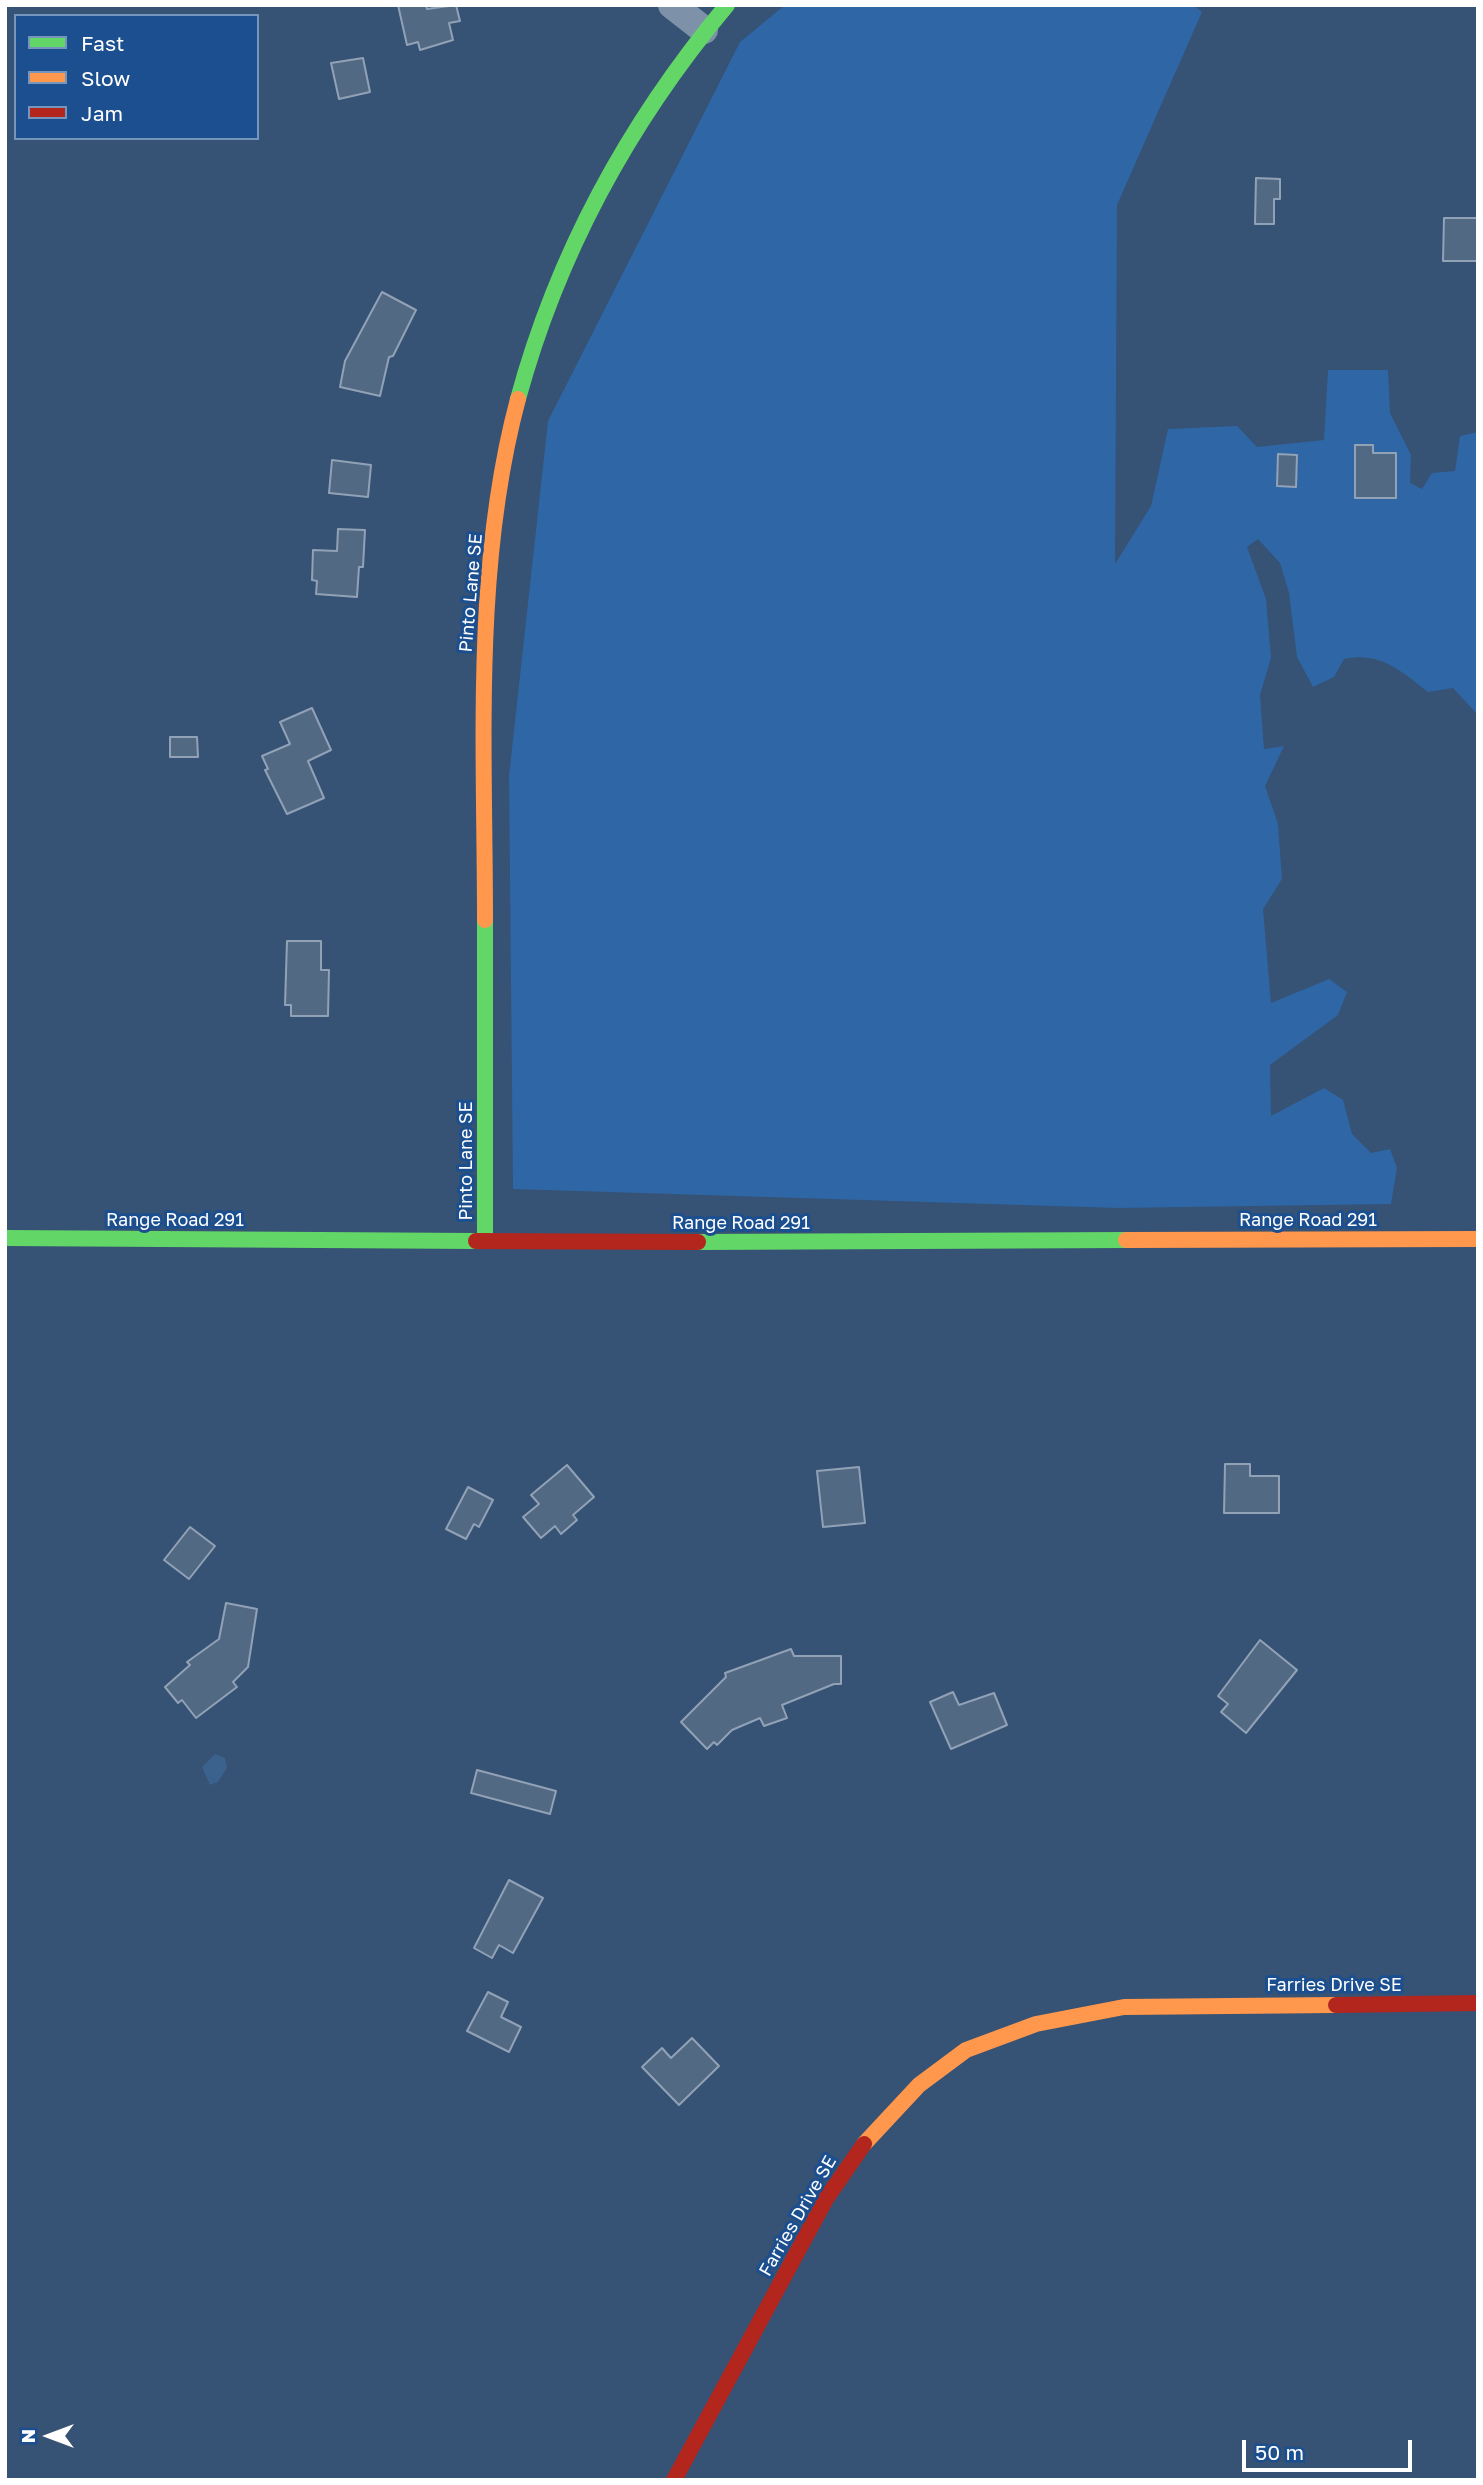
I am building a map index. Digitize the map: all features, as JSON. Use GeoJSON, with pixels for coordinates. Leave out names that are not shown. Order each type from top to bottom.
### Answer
{"type":"FeatureCollection","features":[{"type":"Feature","properties":{"kind":"street"},"geometry":{"type":"LineString","coordinates":[[672,5],[704,30]]}},
{"type":"Feature","properties":{"kind":"street","name":"Pinto Lane SE"},"geometry":{"type":"LineString","coordinates":[[485,1241],[485,653],[499,492],[522,389],[547,305],[580,230],[634,133],[704,30],[727,5]]}},
{"type":"Feature","properties":{"kind":"street","name":"Range Road 291"},"geometry":{"type":"LineString","coordinates":[[5,1238],[485,1241],[1478,1239]]}},
{"type":"Feature","properties":{"kind":"street","name":"Farries Drive SE"},"geometry":{"type":"LineString","coordinates":[[674,2480],[825,2199],[864,2143],[919,2085],[966,2050],[1036,2024],[1124,2007],[1478,2003]]}},
{"type":"Feature","properties":{"kind":"shaded area"},"geometry":{"type":"Polygon","coordinates":[[[785,5],[1194,5],[1202,12],[1117,205],[1115,564],[1151,506],[1168,429],[1237,426],[1257,447],[1324,440],[1328,370],[1388,370],[1390,413],[1411,455],[1410,483],[1422,489],[1432,473],[1455,471],[1460,436],[1478,432],[1478,715],[1453,688],[1428,692],[1389,665],[1369,658],[1344,659],[1334,677],[1313,687],[1297,657],[1289,593],[1280,563],[1258,539],[1247,547],[1266,599],[1271,658],[1260,695],[1264,749],[1284,746],[1265,786],[1278,824],[1282,879],[1263,909],[1271,1003],[1329,979],[1347,992],[1338,1015],[1270,1065],[1271,1116],[1324,1088],[1343,1100],[1352,1134],[1371,1153],[1390,1149],[1397,1168],[1391,1204],[1118,1208],[513,1189],[509,776],[548,421],[740,42],[785,5]]]}},
{"type":"Feature","properties":{"kind":"shaded area"},"geometry":{"type":"Polygon","coordinates":[[[215,1754],[225,1758],[227,1768],[218,1782],[210,1785],[202,1767],[215,1754]]]}},
{"type":"Feature","properties":{"kind":"building"},"geometry":{"type":"Polygon","coordinates":[[[398,5],[426,5],[427,9],[456,5],[460,21],[449,23],[453,40],[420,50],[418,42],[407,45],[398,5]]]}},
{"type":"Feature","properties":{"kind":"building"},"geometry":{"type":"Polygon","coordinates":[[[363,58],[370,92],[339,99],[331,63],[363,58]]]}},
{"type":"Feature","properties":{"kind":"building"},"geometry":{"type":"Polygon","coordinates":[[[1256,178],[1280,179],[1280,199],[1274,199],[1274,224],[1255,224],[1256,178]]]}},
{"type":"Feature","properties":{"kind":"building"},"geometry":{"type":"Polygon","coordinates":[[[1444,218],[1478,218],[1478,261],[1443,261],[1444,218]]]}},
{"type":"Feature","properties":{"kind":"building"},"geometry":{"type":"Polygon","coordinates":[[[382,292],[416,310],[393,356],[389,357],[380,396],[340,387],[345,361],[382,292]]]}},
{"type":"Feature","properties":{"kind":"building"},"geometry":{"type":"Polygon","coordinates":[[[1355,445],[1373,445],[1373,453],[1396,453],[1396,498],[1355,498],[1355,445]]]}},
{"type":"Feature","properties":{"kind":"building"},"geometry":{"type":"Polygon","coordinates":[[[1278,454],[1297,455],[1296,487],[1277,486],[1278,454]]]}},
{"type":"Feature","properties":{"kind":"building"},"geometry":{"type":"Polygon","coordinates":[[[332,460],[371,465],[368,497],[329,493],[332,460]]]}},
{"type":"Feature","properties":{"kind":"building"},"geometry":{"type":"Polygon","coordinates":[[[338,529],[365,530],[363,567],[359,567],[357,597],[316,594],[317,581],[312,580],[313,550],[337,551],[338,529]]]}},
{"type":"Feature","properties":{"kind":"building"},"geometry":{"type":"Polygon","coordinates":[[[312,708],[331,750],[308,761],[324,798],[287,814],[265,770],[268,769],[262,756],[290,744],[280,722],[312,708]]]}},
{"type":"Feature","properties":{"kind":"building"},"geometry":{"type":"Polygon","coordinates":[[[170,737],[197,737],[198,757],[170,757],[170,737]]]}},
{"type":"Feature","properties":{"kind":"building"},"geometry":{"type":"Polygon","coordinates":[[[287,941],[321,941],[321,970],[329,970],[328,1016],[291,1016],[291,1005],[285,1005],[287,941]]]}},
{"type":"Feature","properties":{"kind":"building"},"geometry":{"type":"Polygon","coordinates":[[[1225,1464],[1250,1464],[1250,1476],[1279,1476],[1279,1513],[1224,1513],[1225,1464]]]}},
{"type":"Feature","properties":{"kind":"building"},"geometry":{"type":"Polygon","coordinates":[[[567,1465],[594,1497],[573,1515],[577,1520],[561,1534],[555,1526],[541,1538],[523,1517],[539,1504],[531,1495],[567,1465]]]}},
{"type":"Feature","properties":{"kind":"building"},"geometry":{"type":"Polygon","coordinates":[[[859,1467],[865,1523],[823,1527],[817,1471],[859,1467]]]}},
{"type":"Feature","properties":{"kind":"building"},"geometry":{"type":"Polygon","coordinates":[[[468,1487],[493,1500],[479,1527],[474,1524],[466,1539],[446,1529],[468,1487]]]}},
{"type":"Feature","properties":{"kind":"building"},"geometry":{"type":"Polygon","coordinates":[[[190,1527],[215,1546],[189,1579],[164,1560],[190,1527]]]}},
{"type":"Feature","properties":{"kind":"building"},"geometry":{"type":"Polygon","coordinates":[[[226,1603],[257,1609],[248,1667],[233,1682],[237,1687],[196,1718],[182,1700],[178,1703],[165,1687],[190,1665],[187,1662],[219,1639],[226,1603]]]}},
{"type":"Feature","properties":{"kind":"building"},"geometry":{"type":"Polygon","coordinates":[[[1260,1640],[1297,1670],[1246,1733],[1221,1712],[1228,1704],[1218,1696],[1260,1640]]]}},
{"type":"Feature","properties":{"kind":"building"},"geometry":{"type":"Polygon","coordinates":[[[791,1649],[794,1656],[841,1656],[841,1684],[834,1684],[782,1705],[787,1718],[764,1726],[760,1718],[732,1730],[717,1745],[714,1742],[707,1749],[681,1722],[726,1677],[725,1673],[791,1649]]]}},
{"type":"Feature","properties":{"kind":"building"},"geometry":{"type":"Polygon","coordinates":[[[953,1692],[959,1705],[994,1693],[1007,1725],[951,1749],[930,1702],[953,1692]]]}},
{"type":"Feature","properties":{"kind":"building"},"geometry":{"type":"Polygon","coordinates":[[[477,1770],[556,1791],[550,1814],[471,1793],[477,1770]]]}},
{"type":"Feature","properties":{"kind":"building"},"geometry":{"type":"Polygon","coordinates":[[[509,1880],[543,1898],[513,1953],[499,1945],[492,1958],[474,1948],[509,1880]]]}},
{"type":"Feature","properties":{"kind":"building"},"geometry":{"type":"Polygon","coordinates":[[[488,1992],[508,2002],[501,2017],[521,2027],[509,2052],[467,2031],[488,1992]]]}},
{"type":"Feature","properties":{"kind":"building"},"geometry":{"type":"Polygon","coordinates":[[[692,2038],[719,2066],[679,2105],[642,2067],[662,2048],[671,2058],[692,2038]]]}},
{"type":"Feature","properties":{"kind":"traffic: fast"},"geometry":{"type":"LineString","coordinates":[[518,399],[554,292],[601,190],[659,95],[727,5]]}},
{"type":"Feature","properties":{"kind":"traffic: fast"},"geometry":{"type":"LineString","coordinates":[[485,920],[485,1241]]}},
{"type":"Feature","properties":{"kind":"traffic: fast"},"geometry":{"type":"LineString","coordinates":[[5,1238],[476,1241]]}},
{"type":"Feature","properties":{"kind":"traffic: fast"},"geometry":{"type":"LineString","coordinates":[[698,1242],[1126,1240]]}},
{"type":"Feature","properties":{"kind":"traffic: slow"},"geometry":{"type":"LineString","coordinates":[[485,920],[484,723],[488,592],[494,527],[518,399]]}},
{"type":"Feature","properties":{"kind":"traffic: slow"},"geometry":{"type":"LineString","coordinates":[[1126,1240],[1478,1239]]}},
{"type":"Feature","properties":{"kind":"traffic: slow"},"geometry":{"type":"LineString","coordinates":[[864,2144],[919,2085],[966,2050],[1036,2024],[1124,2007],[1336,2005]]}},
{"type":"Feature","properties":{"kind":"traffic: jam"},"geometry":{"type":"LineString","coordinates":[[476,1241],[698,1242]]}},
{"type":"Feature","properties":{"kind":"traffic: jam"},"geometry":{"type":"LineString","coordinates":[[1336,2005],[1478,2003]]}},
{"type":"Feature","properties":{"kind":"traffic: jam"},"geometry":{"type":"LineString","coordinates":[[674,2480],[826,2199],[864,2144]]}}]}
